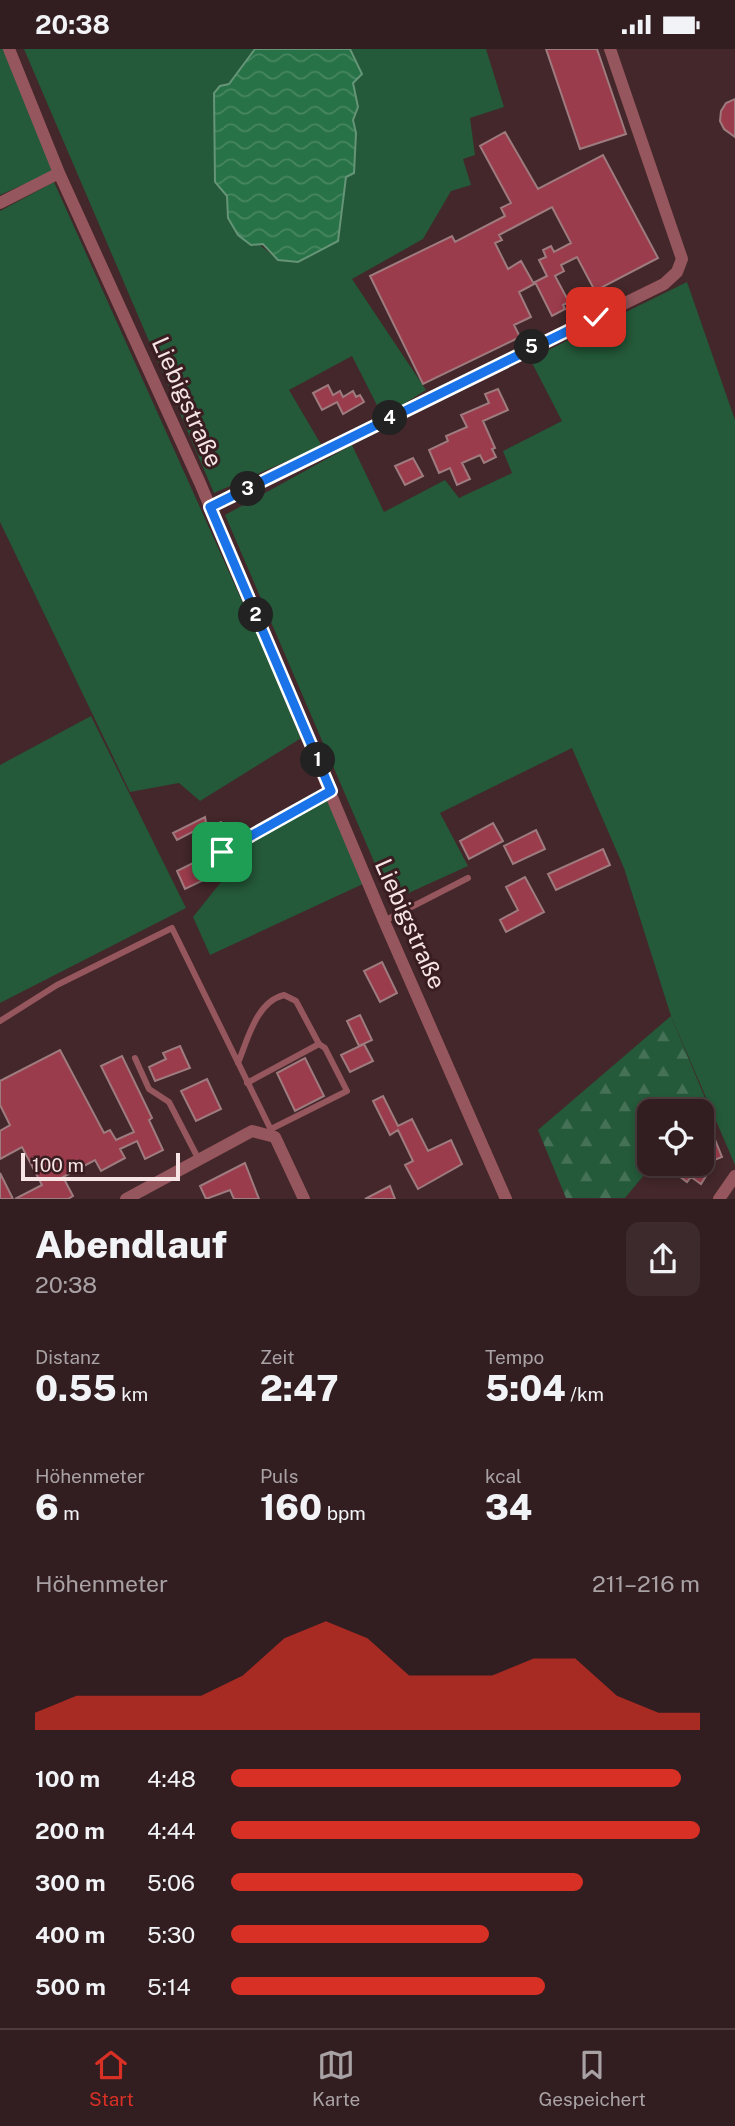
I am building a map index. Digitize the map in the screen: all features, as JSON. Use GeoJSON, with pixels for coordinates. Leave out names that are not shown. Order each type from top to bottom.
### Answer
{"type":"FeatureCollection","features":[{"type":"Feature","properties":{"kind":"street","name":"Liebigstraße"},"geometry":{"type":"LineString","coordinates":[[9,49],[59,173],[210,507],[384,921],[506,1199]]}},
{"type":"Feature","properties":{"kind":"street"},"geometry":{"type":"LineString","coordinates":[[210,507],[664,284],[677,272],[682,259],[610,49]]}},
{"type":"Feature","properties":{"kind":"street"},"geometry":{"type":"LineString","coordinates":[[0,203],[59,173]]}},
{"type":"Feature","properties":{"kind":"street"},"geometry":{"type":"LineString","coordinates":[[126,1199],[252,1131],[273,1133],[304,1199]]}},
{"type":"Feature","properties":{"kind":"street"},"geometry":{"type":"LineString","coordinates":[[719,1199],[735,1176]]}},
{"type":"Feature","properties":{"kind":"lane"},"geometry":{"type":"LineString","coordinates":[[222,852],[331,791]]}},
{"type":"Feature","properties":{"kind":"lane"},"geometry":{"type":"LineString","coordinates":[[384,921],[467,878]]}},
{"type":"Feature","properties":{"kind":"lane"},"geometry":{"type":"LineString","coordinates":[[0,1021],[57,985],[172,928],[247,1083],[273,1133],[347,1091],[296,1001],[284,995],[275,997],[255,1021],[238,1063]]}},
{"type":"Feature","properties":{"kind":"lane"},"geometry":{"type":"LineString","coordinates":[[247,1083],[318,1044]]}},
{"type":"Feature","properties":{"kind":"lane"},"geometry":{"type":"LineString","coordinates":[[135,1058],[149,1089],[169,1101],[199,1160]]}},
{"type":"Feature","properties":{"kind":"green space"},"geometry":{"type":"Polygon","coordinates":[[[0,49],[4,49],[54,171],[0,195],[0,49]]]}},
{"type":"Feature","properties":{"kind":"green space"},"geometry":{"type":"Polygon","coordinates":[[[24,49],[255,49],[229,84],[220,86],[214,93],[215,181],[227,196],[228,218],[278,260],[338,241],[346,177],[354,173],[356,133],[353,120],[358,107],[353,82],[361,74],[350,49],[486,49],[504,107],[470,118],[475,155],[463,159],[471,185],[451,191],[423,239],[352,279],[426,390],[383,417],[352,356],[289,390],[322,446],[214,493],[24,49]]]}},
{"type":"Feature","properties":{"kind":"green space"},"geometry":{"type":"Polygon","coordinates":[[[54,182],[303,737],[200,801],[179,783],[130,792],[0,522],[0,211],[54,182]]]}},
{"type":"Feature","properties":{"kind":"green space"},"geometry":{"type":"Polygon","coordinates":[[[687,282],[735,420],[735,1165],[714,1116],[714,1099],[707,1099],[671,1016],[624,868],[572,748],[440,813],[468,866],[391,901],[225,515],[352,445],[384,512],[445,480],[459,498],[512,473],[503,451],[562,421],[530,359],[687,282]]]}},
{"type":"Feature","properties":{"kind":"green space"},"geometry":{"type":"Polygon","coordinates":[[[91,716],[186,908],[0,1003],[0,765],[91,716]]]}},
{"type":"Feature","properties":{"kind":"green space"},"geometry":{"type":"Polygon","coordinates":[[[329,797],[363,884],[210,955],[193,917],[221,882],[229,855],[329,797]]]}},
{"type":"Feature","properties":{"kind":"green space"},"geometry":{"type":"Polygon","coordinates":[[[671,1016],[705,1098],[637,1099],[637,1176],[643,1176],[625,1198],[566,1198],[538,1130],[671,1016]]]}},
{"type":"Feature","properties":{"kind":"water"},"geometry":{"type":"Polygon","coordinates":[[[255,49],[350,49],[362,74],[353,83],[358,107],[353,120],[356,133],[354,173],[346,177],[338,241],[298,262],[278,260],[263,244],[251,245],[238,235],[228,218],[227,196],[215,182],[214,93],[220,86],[229,84],[255,49]]]}},
{"type":"Feature","properties":{"kind":"building"},"geometry":{"type":"Polygon","coordinates":[[[546,49],[597,49],[626,134],[580,149],[546,49]]]}},
{"type":"Feature","properties":{"kind":"building"},"geometry":{"type":"Polygon","coordinates":[[[735,99],[735,137],[724,129],[720,121],[721,111],[726,103],[735,99]]]}},
{"type":"Feature","properties":{"kind":"building"},"geometry":{"type":"Polygon","coordinates":[[[505,132],[538,189],[603,155],[658,258],[595,291],[577,257],[561,265],[564,271],[555,276],[569,302],[563,305],[565,309],[552,316],[535,282],[547,276],[539,260],[546,257],[543,250],[551,246],[554,252],[571,243],[552,207],[499,235],[502,240],[495,243],[508,269],[521,261],[534,284],[519,292],[531,317],[514,325],[520,337],[423,384],[370,276],[452,236],[455,242],[505,216],[501,208],[511,203],[480,146],[505,132]]]}},
{"type":"Feature","properties":{"kind":"building"},"geometry":{"type":"Polygon","coordinates":[[[328,385],[333,395],[340,391],[343,397],[353,391],[356,397],[360,395],[364,402],[343,414],[337,402],[322,410],[313,393],[328,385]]]}},
{"type":"Feature","properties":{"kind":"building"},"geometry":{"type":"Polygon","coordinates":[[[498,389],[508,410],[483,421],[495,448],[492,449],[496,457],[484,463],[480,455],[462,463],[470,479],[457,485],[450,468],[439,473],[429,450],[448,441],[446,436],[467,427],[461,415],[489,403],[485,394],[498,389]]]}},
{"type":"Feature","properties":{"kind":"building"},"geometry":{"type":"Polygon","coordinates":[[[413,458],[423,476],[405,485],[395,466],[413,458]]]}},
{"type":"Feature","properties":{"kind":"building"},"geometry":{"type":"Polygon","coordinates":[[[205,817],[207,829],[221,822],[229,837],[203,850],[194,831],[177,840],[173,833],[205,817]]]}},
{"type":"Feature","properties":{"kind":"building"},"geometry":{"type":"Polygon","coordinates":[[[493,823],[503,841],[469,859],[460,841],[493,823]]]}},
{"type":"Feature","properties":{"kind":"building"},"geometry":{"type":"Polygon","coordinates":[[[536,830],[545,849],[513,864],[504,846],[536,830]]]}},
{"type":"Feature","properties":{"kind":"building"},"geometry":{"type":"Polygon","coordinates":[[[603,849],[610,865],[556,890],[548,874],[603,849]]]}},
{"type":"Feature","properties":{"kind":"building"},"geometry":{"type":"Polygon","coordinates":[[[205,857],[214,875],[185,889],[177,871],[205,857]]]}},
{"type":"Feature","properties":{"kind":"building"},"geometry":{"type":"Polygon","coordinates":[[[525,877],[544,912],[506,932],[500,920],[518,910],[506,887],[525,877]]]}},
{"type":"Feature","properties":{"kind":"building"},"geometry":{"type":"Polygon","coordinates":[[[382,962],[397,993],[380,1002],[364,971],[382,962]]]}},
{"type":"Feature","properties":{"kind":"building"},"geometry":{"type":"Polygon","coordinates":[[[360,1015],[372,1040],[359,1046],[347,1021],[360,1015]]]}},
{"type":"Feature","properties":{"kind":"building"},"geometry":{"type":"Polygon","coordinates":[[[364,1044],[373,1061],[350,1072],[341,1055],[364,1044]]]}},
{"type":"Feature","properties":{"kind":"building"},"geometry":{"type":"Polygon","coordinates":[[[180,1046],[190,1068],[155,1081],[149,1067],[166,1059],[163,1053],[180,1046]]]}},
{"type":"Feature","properties":{"kind":"building"},"geometry":{"type":"Polygon","coordinates":[[[60,1050],[104,1133],[110,1130],[116,1140],[134,1132],[101,1066],[122,1056],[152,1118],[149,1120],[163,1150],[145,1159],[137,1141],[120,1149],[125,1158],[101,1171],[95,1160],[63,1177],[73,1196],[68,1199],[15,1199],[42,1185],[22,1147],[0,1159],[0,1131],[10,1125],[0,1105],[0,1081],[60,1050]]]}},
{"type":"Feature","properties":{"kind":"building"},"geometry":{"type":"Polygon","coordinates":[[[305,1058],[324,1096],[295,1111],[277,1073],[305,1058]]]}},
{"type":"Feature","properties":{"kind":"building"},"geometry":{"type":"Polygon","coordinates":[[[207,1079],[221,1109],[196,1121],[181,1091],[207,1079]]]}},
{"type":"Feature","properties":{"kind":"building"},"geometry":{"type":"Polygon","coordinates":[[[383,1096],[398,1126],[412,1119],[428,1151],[451,1140],[462,1164],[418,1189],[405,1165],[413,1161],[398,1130],[390,1135],[373,1101],[383,1096]]]}},
{"type":"Feature","properties":{"kind":"building"},"geometry":{"type":"Polygon","coordinates":[[[714,1137],[722,1157],[714,1160],[714,1137]]]}},
{"type":"Feature","properties":{"kind":"building"},"geometry":{"type":"Polygon","coordinates":[[[245,1163],[259,1199],[234,1199],[230,1190],[206,1199],[200,1186],[245,1163]]]}},
{"type":"Feature","properties":{"kind":"building"},"geometry":{"type":"Polygon","coordinates":[[[0,1173],[13,1199],[0,1199],[0,1173]]]}},
{"type":"Feature","properties":{"kind":"building"},"geometry":{"type":"Polygon","coordinates":[[[679,1176],[706,1176],[701,1184],[691,1177],[687,1182],[679,1176]]]}},
{"type":"Feature","properties":{"kind":"building"},"geometry":{"type":"Polygon","coordinates":[[[390,1186],[395,1199],[365,1199],[390,1186]]]}},
{"type":"Feature","properties":{"kind":"route"},"geometry":{"type":"LineString","coordinates":[[222,852],[331,791],[210,507],[596,317]]}}]}
